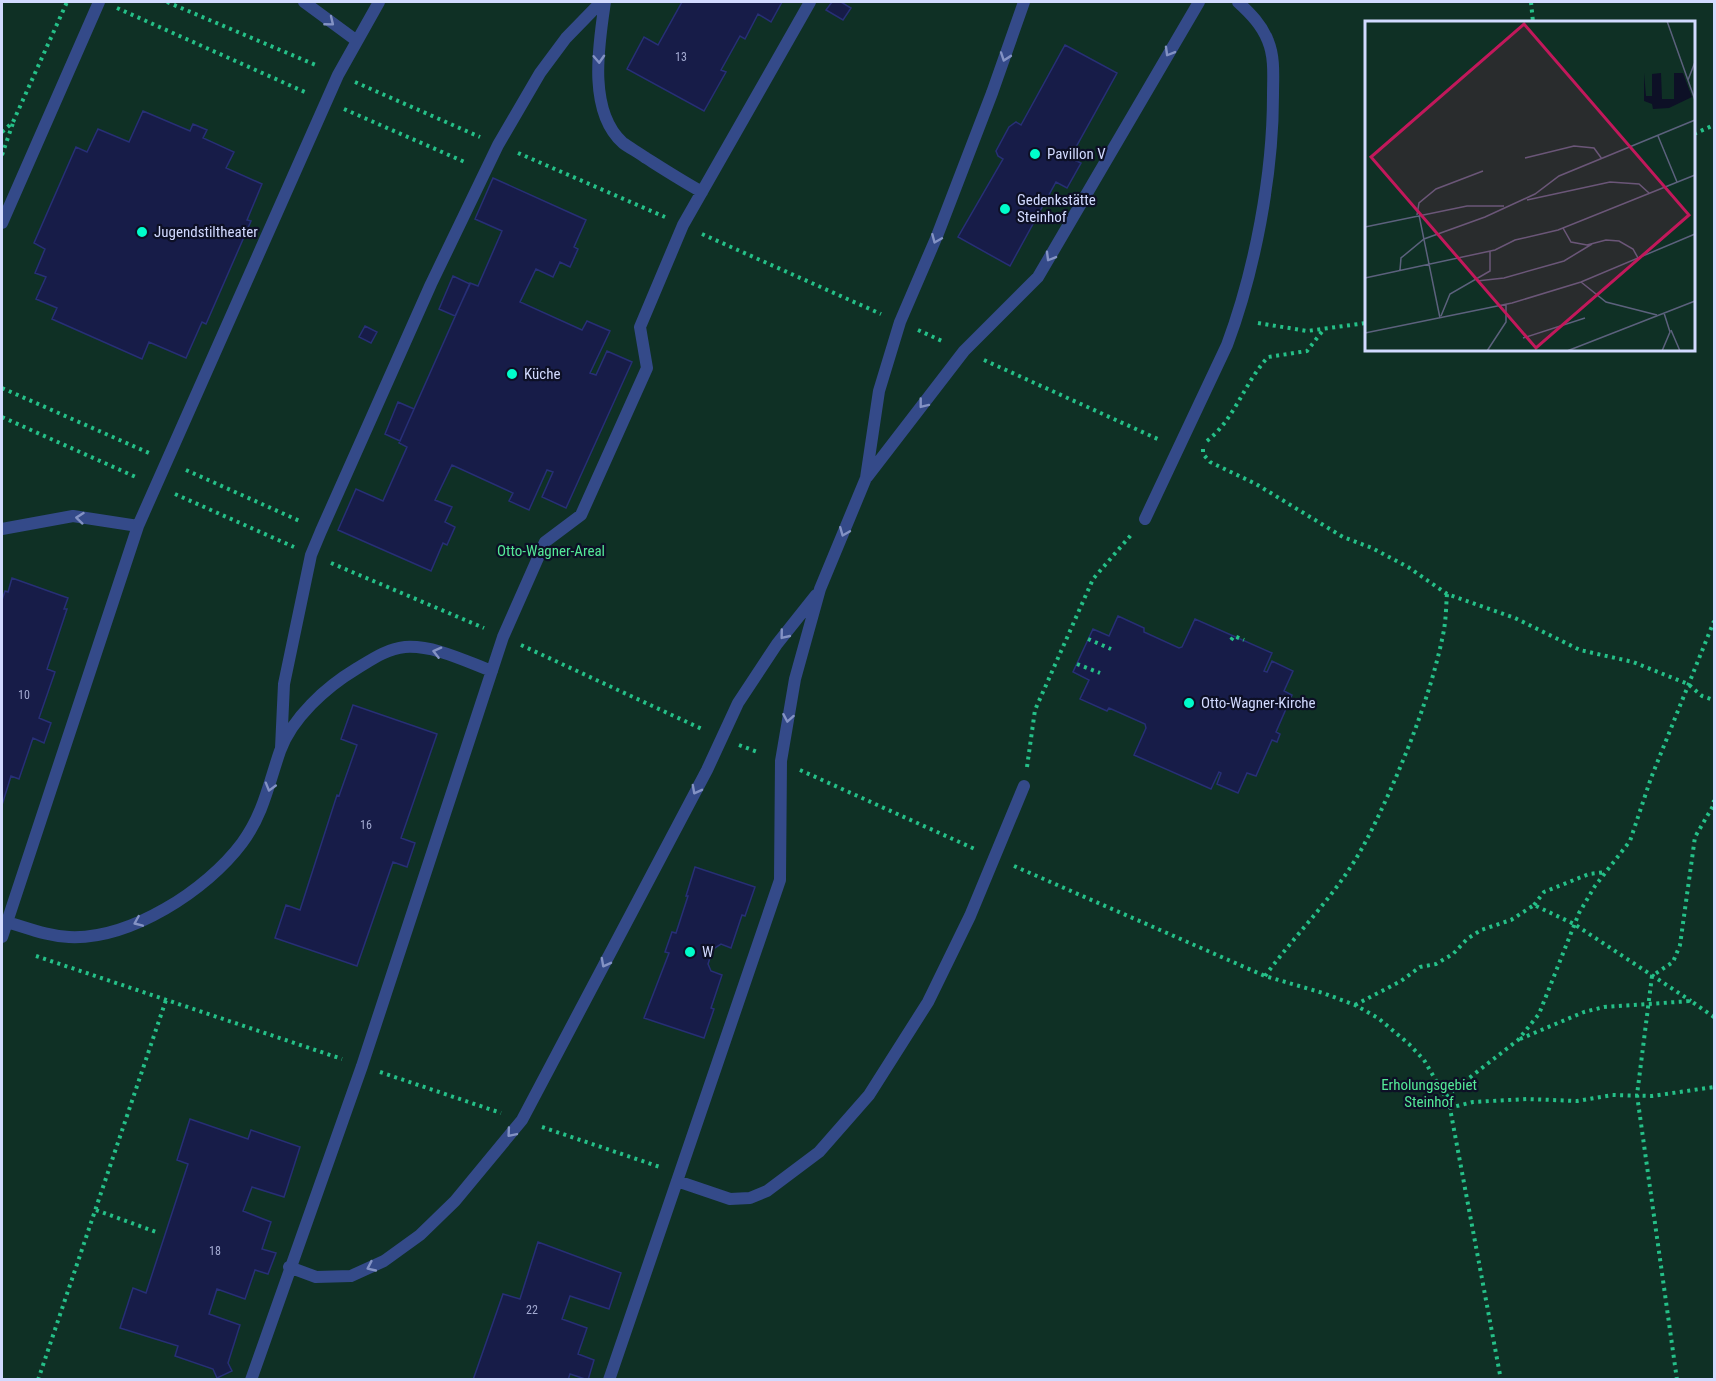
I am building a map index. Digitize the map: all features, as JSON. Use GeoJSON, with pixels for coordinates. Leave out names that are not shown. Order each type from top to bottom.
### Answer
{"type":"FeatureCollection","features":[{"type":"Feature","properties":{"kind":"lane"},"geometry":{"type":"LineString","coordinates":[[2,223],[99,2]]}},
{"type":"Feature","properties":{"kind":"lane"},"geometry":{"type":"LineString","coordinates":[[304,2],[357,41]]}},
{"type":"Feature","properties":{"kind":"lane"},"geometry":{"type":"LineString","coordinates":[[2,937],[138,526],[326,101],[379,2]]}},
{"type":"Feature","properties":{"kind":"lane"},"geometry":{"type":"LineString","coordinates":[[7,922],[44,934],[71,937],[112,931],[140,922],[178,902],[211,878],[243,842],[267,798],[281,748],[284,684],[311,555],[385,384],[498,145],[540,73],[566,38],[603,2]]}},
{"type":"Feature","properties":{"kind":"lane"},"geometry":{"type":"LineString","coordinates":[[603,2],[598,49],[600,92],[601,103],[612,129],[623,142],[681,181],[702,192]]}},
{"type":"Feature","properties":{"kind":"lane"},"geometry":{"type":"LineString","coordinates":[[251,1380],[289,1267],[362,1066],[504,637],[545,543],[581,515],[647,368],[640,327],[683,225],[810,2]]}},
{"type":"Feature","properties":{"kind":"lane"},"geometry":{"type":"LineString","coordinates":[[609,1380],[780,880],[781,761],[795,680],[820,589],[866,478],[879,391],[900,322],[937,236],[1024,2]]}},
{"type":"Feature","properties":{"kind":"lane"},"geometry":{"type":"LineString","coordinates":[[866,478],[964,351],[1038,277],[1199,2]]}},
{"type":"Feature","properties":{"kind":"lane"},"geometry":{"type":"LineString","coordinates":[[1145,519],[1227,345],[1238,316],[1265,194],[1273,105],[1273,66],[1268,41],[1254,16],[1238,2]]}},
{"type":"Feature","properties":{"kind":"lane"},"geometry":{"type":"LineString","coordinates":[[2,529],[73,516],[138,526]]}},
{"type":"Feature","properties":{"kind":"lane"},"geometry":{"type":"LineString","coordinates":[[289,1267],[316,1277],[351,1276],[384,1261],[420,1235],[455,1201],[522,1120],[722,738],[738,703],[777,644],[820,589]]}},
{"type":"Feature","properties":{"kind":"lane"},"geometry":{"type":"LineString","coordinates":[[281,748],[300,718],[318,698],[337,681],[387,651],[406,647],[436,650],[492,671]]}},
{"type":"Feature","properties":{"kind":"lane"},"geometry":{"type":"LineString","coordinates":[[677,1181],[730,1199],[750,1198],[767,1191],[819,1152],[869,1095],[928,1002],[995,858],[1024,786]]}},
{"type":"Feature","properties":{"kind":"path"},"geometry":{"type":"LineString","coordinates":[[2,155],[13,122],[67,2]]}},
{"type":"Feature","properties":{"kind":"path"},"geometry":{"type":"LineString","coordinates":[[167,2],[683,225],[1178,449]]}},
{"type":"Feature","properties":{"kind":"path"},"geometry":{"type":"LineString","coordinates":[[1531,2],[1533,21]]}},
{"type":"Feature","properties":{"kind":"path"},"geometry":{"type":"LineString","coordinates":[[113,6],[485,171]]}},
{"type":"Feature","properties":{"kind":"path"},"geometry":{"type":"LineString","coordinates":[[2,131],[13,122]]}},
{"type":"Feature","properties":{"kind":"path"},"geometry":{"type":"LineString","coordinates":[[1695,134],[1714,125]]}},
{"type":"Feature","properties":{"kind":"path"},"geometry":{"type":"LineString","coordinates":[[1238,316],[1267,326],[1307,331],[1365,323]]}},
{"type":"Feature","properties":{"kind":"path"},"geometry":{"type":"LineString","coordinates":[[1324,329],[1307,351],[1268,357],[1255,371],[1227,423],[1203,444],[1203,454],[1210,462],[1256,484],[1343,537],[1372,548],[1408,567],[1447,594],[1515,618],[1580,650],[1633,662],[1688,684],[1702,696],[1714,700]]}},
{"type":"Feature","properties":{"kind":"path"},"geometry":{"type":"LineString","coordinates":[[2,417],[311,555],[504,637],[722,738],[781,761],[995,858]]}},
{"type":"Feature","properties":{"kind":"path"},"geometry":{"type":"LineString","coordinates":[[1024,786],[1035,710],[1093,579],[1145,519]]}},
{"type":"Feature","properties":{"kind":"path"},"geometry":{"type":"LineString","coordinates":[[1265,976],[1321,908],[1351,867],[1377,819],[1406,755],[1431,682],[1443,633],[1447,594]]}},
{"type":"Feature","properties":{"kind":"path"},"geometry":{"type":"LineString","coordinates":[[1446,1096],[1518,1040],[1539,1014],[1552,986],[1574,924],[1595,886],[1630,841],[1651,778],[1714,621]]}},
{"type":"Feature","properties":{"kind":"path"},"geometry":{"type":"LineString","coordinates":[[1232,640],[1234,636],[1244,640]]}},
{"type":"Feature","properties":{"kind":"path"},"geometry":{"type":"LineString","coordinates":[[1089,639],[1111,649]]}},
{"type":"Feature","properties":{"kind":"path"},"geometry":{"type":"LineString","coordinates":[[1077,664],[1100,674]]}},
{"type":"Feature","properties":{"kind":"path"},"geometry":{"type":"LineString","coordinates":[[1677,1380],[1637,1095],[1652,976],[1672,962],[1680,945],[1695,837],[1713,806],[1714,800]]}},
{"type":"Feature","properties":{"kind":"path"},"geometry":{"type":"LineString","coordinates":[[1008,864],[1265,976],[1355,1005],[1378,1018],[1409,1044],[1424,1060],[1446,1096],[1501,1380]]}},
{"type":"Feature","properties":{"kind":"path"},"geometry":{"type":"LineString","coordinates":[[1355,1005],[1401,981],[1420,967],[1436,964],[1453,954],[1467,939],[1481,930],[1511,920],[1534,905],[1544,892],[1589,874],[1606,872]]}},
{"type":"Feature","properties":{"kind":"path"},"geometry":{"type":"LineString","coordinates":[[1534,905],[1574,924],[1714,1017]]}},
{"type":"Feature","properties":{"kind":"path"},"geometry":{"type":"LineString","coordinates":[[38,1380],[166,1000]]}},
{"type":"Feature","properties":{"kind":"path"},"geometry":{"type":"LineString","coordinates":[[1518,1040],[1584,1012],[1604,1007],[1691,1001]]}},
{"type":"Feature","properties":{"kind":"path"},"geometry":{"type":"LineString","coordinates":[[1449,1108],[1473,1102],[1527,1099],[1577,1101],[1612,1095],[1652,1096],[1714,1087]]}},
{"type":"Feature","properties":{"kind":"path"},"geometry":{"type":"LineString","coordinates":[[96,1210],[156,1232]]}},
{"type":"Feature","properties":{"kind":"green space","name":"Otto-Wagner-Areal"},"geometry":{"type":"Polygon","coordinates":[[[2,2],[1714,2],[1714,1379],[2,1380],[2,2]]]}},
{"type":"Feature","properties":{"kind":"building"},"geometry":{"type":"Polygon","coordinates":[[[682,2],[782,2],[771,22],[758,14],[745,39],[740,36],[721,70],[726,72],[704,111],[627,69],[644,37],[658,45],[682,2]]]}},
{"type":"Feature","properties":{"kind":"building"},"geometry":{"type":"Polygon","coordinates":[[[832,2],[841,2],[851,8],[843,20],[826,10],[832,2]]]}},
{"type":"Feature","properties":{"kind":"building","name":"Pavillon V"},"geometry":{"type":"Polygon","coordinates":[[[1065,45],[1117,73],[1070,158],[1081,163],[1067,188],[1056,182],[1010,266],[958,237],[1003,159],[996,151],[1009,127],[1016,122],[1021,125],[1065,45]]]}},
{"type":"Feature","properties":{"kind":"building","name":"Jugendstiltheater"},"geometry":{"type":"Polygon","coordinates":[[[143,111],[190,131],[193,124],[207,130],[203,138],[234,152],[226,168],[262,184],[247,220],[251,221],[206,324],[202,322],[186,358],[149,342],[142,359],[52,319],[57,308],[36,299],[46,277],[35,273],[45,249],[34,243],[76,147],[87,152],[98,129],[129,142],[143,111]]]}},
{"type":"Feature","properties":{"kind":"building","name":"Küche"},"geometry":{"type":"Polygon","coordinates":[[[493,178],[586,220],[574,247],[578,249],[570,267],[560,262],[553,277],[536,269],[520,302],[582,330],[587,321],[610,331],[590,373],[596,375],[607,351],[632,362],[566,508],[542,497],[553,472],[547,470],[529,510],[509,501],[513,493],[452,465],[435,500],[452,507],[445,522],[455,527],[447,545],[443,543],[431,571],[338,530],[356,489],[383,501],[407,447],[399,443],[470,283],[478,286],[502,231],[475,219],[493,178]]]}},
{"type":"Feature","properties":{"kind":"building"},"geometry":{"type":"Polygon","coordinates":[[[453,276],[470,284],[455,316],[439,309],[453,276]]]}},
{"type":"Feature","properties":{"kind":"building"},"geometry":{"type":"Polygon","coordinates":[[[365,326],[377,332],[371,343],[359,337],[365,326]]]}},
{"type":"Feature","properties":{"kind":"building"},"geometry":{"type":"Polygon","coordinates":[[[398,402],[414,409],[400,441],[385,434],[398,402]]]}},
{"type":"Feature","properties":{"kind":"building"},"geometry":{"type":"Polygon","coordinates":[[[12,578],[68,598],[64,609],[67,609],[47,669],[55,672],[39,718],[51,723],[44,743],[33,738],[19,779],[11,776],[2,805],[2,600],[5,591],[8,592],[12,578]]]}},
{"type":"Feature","properties":{"kind":"building","name":"Otto-Wagner-Kirche"},"geometry":{"type":"Polygon","coordinates":[[[1118,616],[1144,628],[1144,632],[1179,648],[1182,647],[1195,619],[1272,653],[1264,671],[1267,672],[1272,661],[1293,671],[1284,691],[1292,695],[1276,732],[1280,734],[1277,742],[1272,740],[1256,776],[1247,773],[1238,793],[1217,784],[1221,773],[1219,772],[1211,789],[1134,755],[1146,728],[1145,724],[1109,708],[1107,711],[1080,699],[1089,680],[1073,672],[1093,629],[1109,636],[1118,616]]]}},
{"type":"Feature","properties":{"kind":"building"},"geometry":{"type":"Polygon","coordinates":[[[353,705],[437,734],[401,838],[415,843],[407,867],[393,862],[357,966],[275,938],[286,905],[300,910],[337,795],[339,796],[357,745],[341,739],[353,705]]]}},
{"type":"Feature","properties":{"kind":"building","name":"W"},"geometry":{"type":"Polygon","coordinates":[[[695,867],[755,887],[745,916],[742,915],[731,948],[721,944],[713,949],[708,964],[711,971],[722,975],[704,1038],[644,1018],[669,953],[665,952],[672,932],[676,933],[695,867]]]}},
{"type":"Feature","properties":{"kind":"building"},"geometry":{"type":"Polygon","coordinates":[[[190,1119],[248,1139],[251,1130],[300,1147],[284,1197],[252,1187],[243,1211],[271,1222],[262,1249],[276,1253],[268,1274],[255,1270],[245,1299],[217,1289],[209,1314],[240,1325],[228,1363],[232,1371],[217,1378],[213,1369],[175,1356],[178,1346],[120,1328],[133,1288],[146,1293],[188,1164],[177,1160],[190,1119]]]}},
{"type":"Feature","properties":{"kind":"building"},"geometry":{"type":"Polygon","coordinates":[[[538,1242],[621,1273],[609,1309],[570,1296],[562,1319],[587,1328],[578,1354],[594,1360],[588,1380],[570,1374],[568,1380],[473,1380],[503,1294],[520,1299],[538,1242]]]}},
{"type":"Feature","properties":{"kind":"place","name":"Pavillon V"},"geometry":{"type":"Point","coordinates":[1035,154]}},
{"type":"Feature","properties":{"kind":"place","name":"Gedenkstätte Steinhof"},"geometry":{"type":"Point","coordinates":[1005,209]}},
{"type":"Feature","properties":{"kind":"place","name":"Jugendstiltheater"},"geometry":{"type":"Point","coordinates":[142,232]}},
{"type":"Feature","properties":{"kind":"place","name":"Küche"},"geometry":{"type":"Point","coordinates":[512,374]}},
{"type":"Feature","properties":{"kind":"place","name":"Otto-Wagner-Kirche"},"geometry":{"type":"Point","coordinates":[1189,703]}},
{"type":"Feature","properties":{"kind":"place","name":"W"},"geometry":{"type":"Point","coordinates":[690,952]}},
{"type":"Feature","properties":{"kind":"park label","name":"Erholungsgebiet Steinhof"},"geometry":{"type":"Point","coordinates":[1429,1094]}}]}
